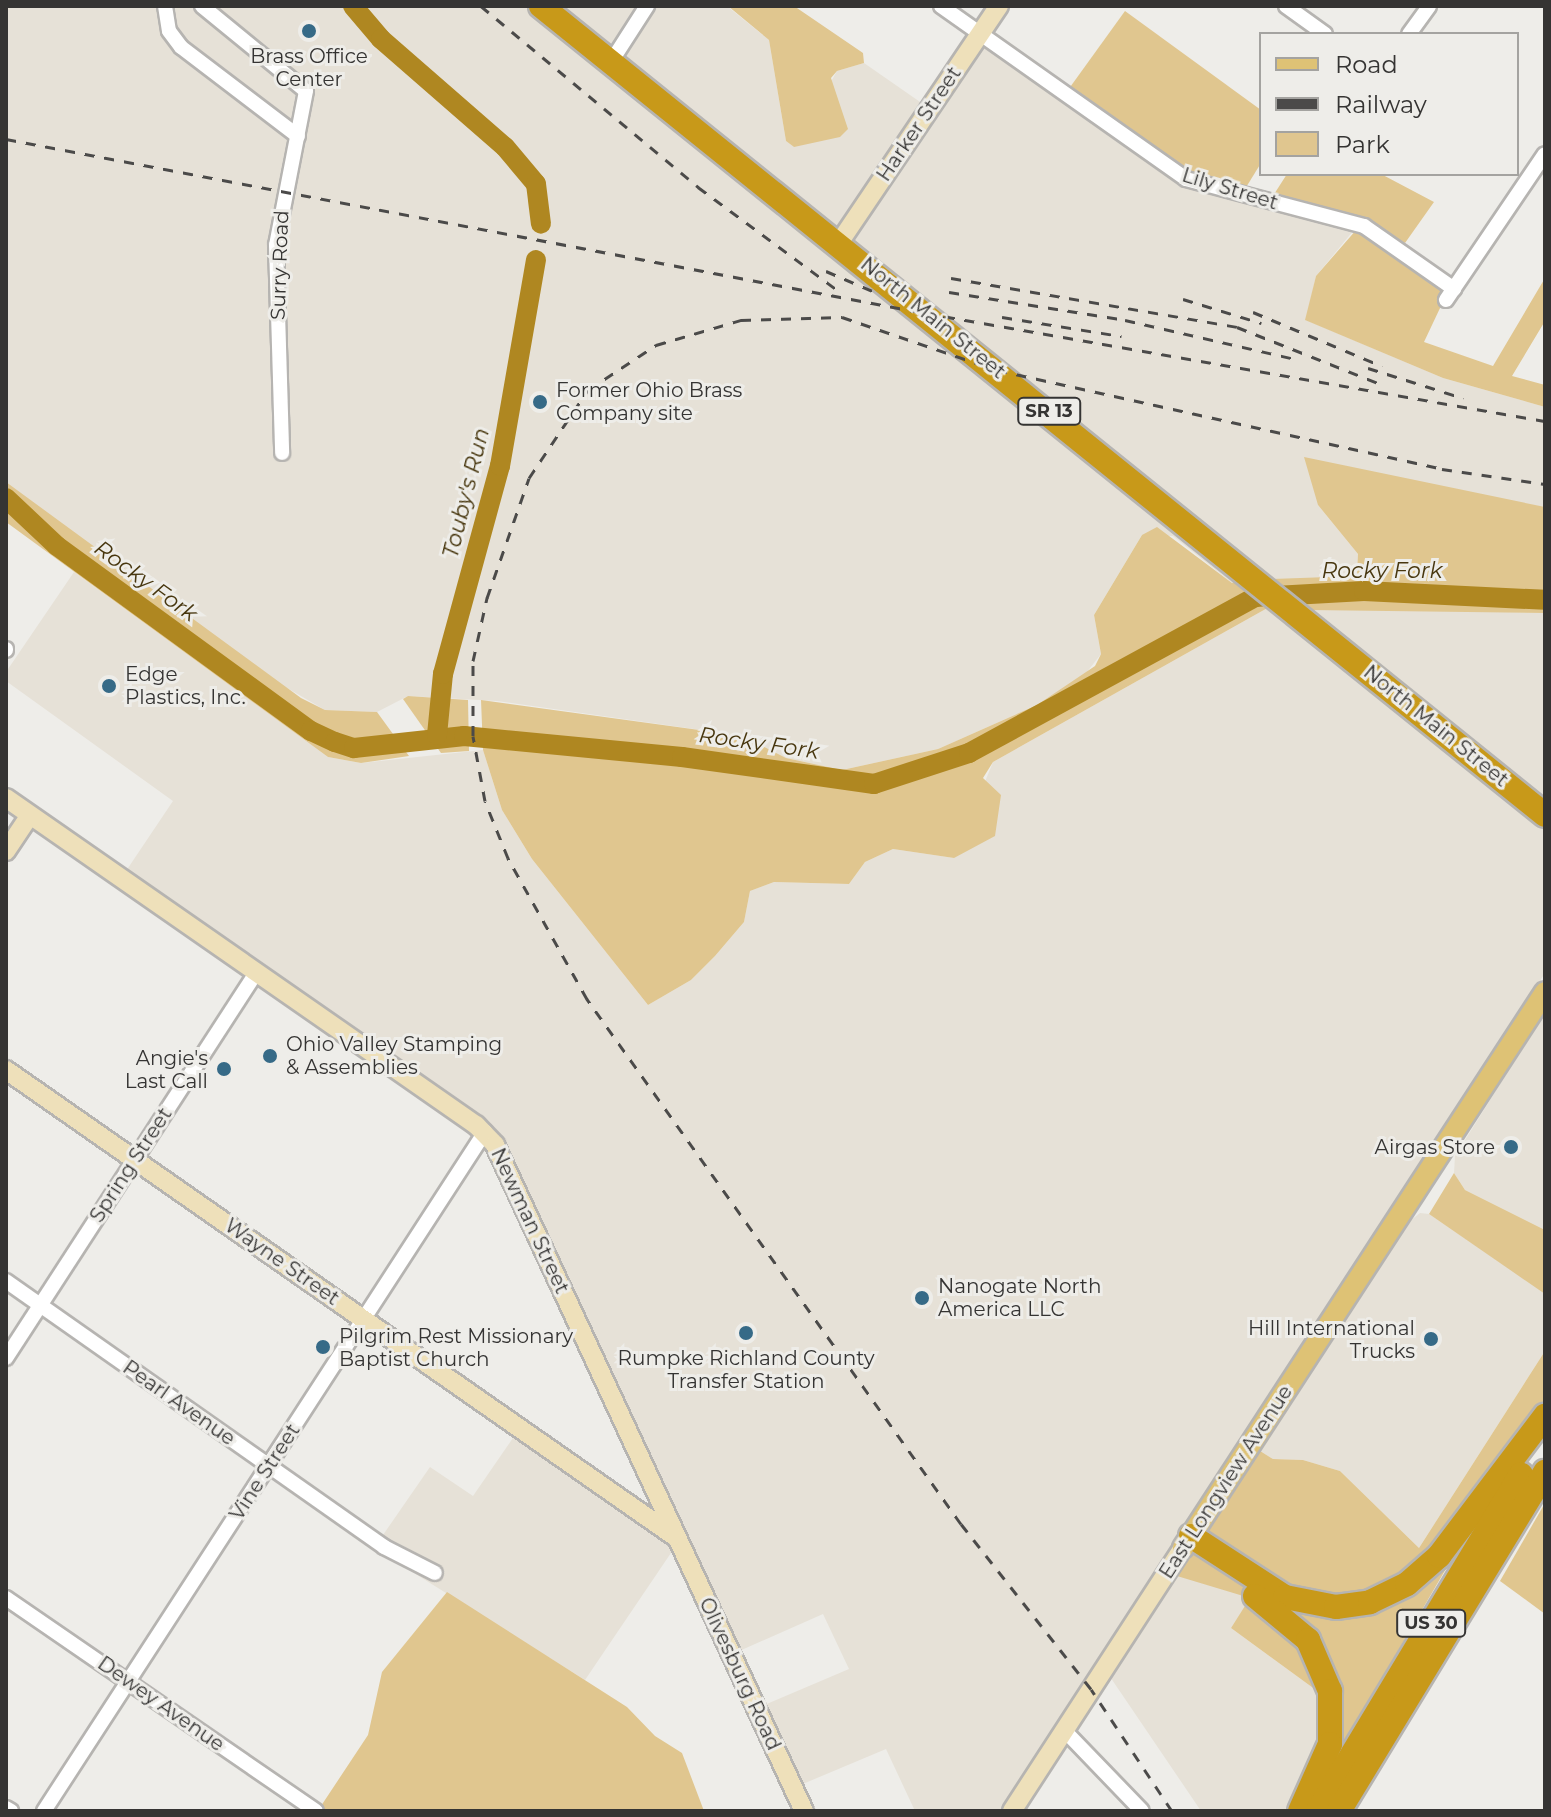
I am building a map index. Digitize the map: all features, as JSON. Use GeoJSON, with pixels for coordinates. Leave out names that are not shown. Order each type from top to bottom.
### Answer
{"type":"FeatureCollection","features":[{"type":"Feature","properties":{"kind":"highway","name":"North Main Street"},"geometry":{"type":"LineString","coordinates":[[541,6],[839,243],[1545,815]]}},
{"type":"Feature","properties":{"kind":"highway"},"geometry":{"type":"LineString","coordinates":[[1187,1542],[1285,1597],[1336,1607],[1370,1602],[1407,1584],[1439,1556],[1545,1416]]}},
{"type":"Feature","properties":{"kind":"highway","name":"US 30"},"geometry":{"type":"LineString","coordinates":[[1318,1811],[1545,1435]]}},
{"type":"Feature","properties":{"kind":"highway","name":"US 30"},"geometry":{"type":"LineString","coordinates":[[1339,1811],[1545,1472]]}},
{"type":"Feature","properties":{"kind":"highway"},"geometry":{"type":"LineString","coordinates":[[1389,1729],[1418,1699],[1545,1493]]}},
{"type":"Feature","properties":{"kind":"highway"},"geometry":{"type":"LineString","coordinates":[[1187,1542],[1286,1617],[1322,1665],[1333,1709],[1330,1744],[1300,1811]]}},
{"type":"Feature","properties":{"kind":"main road","name":"Harker Street"},"geometry":{"type":"LineString","coordinates":[[839,243],[999,6]]}},
{"type":"Feature","properties":{"kind":"main road","name":"Newman Street"},"geometry":{"type":"LineString","coordinates":[[6,798],[485,1132],[501,1156],[676,1538]]}},
{"type":"Feature","properties":{"kind":"main road"},"geometry":{"type":"LineString","coordinates":[[6,851],[30,815]]}},
{"type":"Feature","properties":{"kind":"main road","name":"East Longview Avenue"},"geometry":{"type":"LineString","coordinates":[[1012,1811],[1545,992]]}},
{"type":"Feature","properties":{"kind":"main road","name":"Wayne Street"},"geometry":{"type":"LineString","coordinates":[[6,1070],[676,1538]]}},
{"type":"Feature","properties":{"kind":"main road","name":"Olivesburg Road"},"geometry":{"type":"LineString","coordinates":[[676,1538],[804,1811]]}},
{"type":"Feature","properties":{"kind":"street"},"geometry":{"type":"LineString","coordinates":[[165,6],[169,31],[181,47],[298,136]]}},
{"type":"Feature","properties":{"kind":"street","name":"Surry Road"},"geometry":{"type":"LineString","coordinates":[[202,6],[301,82],[307,94],[276,245],[282,453]]}},
{"type":"Feature","properties":{"kind":"street"},"geometry":{"type":"LineString","coordinates":[[611,62],[647,6]]}},
{"type":"Feature","properties":{"kind":"street","name":"Lily Street"},"geometry":{"type":"LineString","coordinates":[[941,6],[1186,179],[1364,226],[1450,294],[1522,174]]}},
{"type":"Feature","properties":{"kind":"street"},"geometry":{"type":"LineString","coordinates":[[1286,6],[1322,32]]}},
{"type":"Feature","properties":{"kind":"street"},"geometry":{"type":"LineString","coordinates":[[1410,32],[1429,6]]}},
{"type":"Feature","properties":{"kind":"street"},"geometry":{"type":"LineString","coordinates":[[1522,174],[1545,154]]}},
{"type":"Feature","properties":{"kind":"street","name":"Spring Street"},"geometry":{"type":"LineString","coordinates":[[6,1358],[256,973]]}},
{"type":"Feature","properties":{"kind":"street","name":"Vine Street"},"geometry":{"type":"LineString","coordinates":[[44,1811],[485,1132]]}},
{"type":"Feature","properties":{"kind":"street","name":"Pearl Avenue"},"geometry":{"type":"LineString","coordinates":[[6,1281],[384,1547],[435,1573]]}},
{"type":"Feature","properties":{"kind":"street","name":"Dewey Avenue"},"geometry":{"type":"LineString","coordinates":[[6,1598],[316,1811]]}},
{"type":"Feature","properties":{"kind":"street"},"geometry":{"type":"LineString","coordinates":[[1064,1730],[1142,1811]]}},
{"type":"Feature","properties":{"kind":"shaded area"},"geometry":{"type":"Polygon","coordinates":[[[6,6],[727,6],[769,40],[786,141],[794,147],[837,71],[864,63],[923,104],[976,24],[1199,178],[1363,219],[1316,276],[1306,320],[1443,378],[1545,407],[1545,507],[1505,501],[1318,505],[1358,554],[1358,576],[1232,583],[1173,536],[1142,535],[1094,615],[1101,654],[1083,677],[1037,705],[938,749],[842,770],[786,758],[743,736],[497,701],[408,696],[377,712],[325,710],[275,681],[6,483],[6,6]]]}},
{"type":"Feature","properties":{"kind":"shaded area"},"geometry":{"type":"Polygon","coordinates":[[[74,572],[328,757],[361,763],[483,750],[502,810],[532,859],[648,1005],[691,980],[715,956],[744,922],[750,891],[774,882],[849,884],[865,862],[893,849],[954,858],[993,762],[1271,606],[1545,613],[1545,973],[1161,1567],[1251,1598],[1231,1628],[1320,1693],[1322,1737],[1290,1811],[1201,1811],[1100,1662],[1003,1811],[915,1811],[886,1749],[798,1786],[762,1706],[849,1669],[823,1614],[737,1652],[665,1485],[499,1137],[126,871],[173,801],[6,681],[6,672],[74,572]]]}},
{"type":"Feature","properties":{"kind":"shaded area"},"geometry":{"type":"Polygon","coordinates":[[[1545,1012],[1545,1230],[1465,1190],[1454,1173],[1455,1156],[1545,1012]]]}},
{"type":"Feature","properties":{"kind":"shaded area"},"geometry":{"type":"Polygon","coordinates":[[[1420,1213],[1429,1214],[1545,1293],[1545,1351],[1419,1548],[1340,1471],[1303,1460],[1273,1459],[1257,1449],[1405,1225],[1420,1213]]]}},
{"type":"Feature","properties":{"kind":"shaded area"},"geometry":{"type":"Polygon","coordinates":[[[515,1435],[675,1547],[585,1680],[374,1548],[430,1467],[473,1496],[515,1435]]]}},
{"type":"Feature","properties":{"kind":"green space"},"geometry":{"type":"Polygon","coordinates":[[[728,6],[794,6],[863,53],[864,63],[837,71],[831,78],[848,129],[840,137],[794,147],[786,141],[769,40],[728,6]]]}},
{"type":"Feature","properties":{"kind":"green space"},"geometry":{"type":"Polygon","coordinates":[[[1125,11],[1259,109],[1259,166],[1245,189],[1179,169],[1068,90],[1125,11]]]}},
{"type":"Feature","properties":{"kind":"green space"},"geometry":{"type":"Polygon","coordinates":[[[1286,176],[1385,176],[1434,202],[1405,243],[1363,219],[1271,199],[1286,176]]]}},
{"type":"Feature","properties":{"kind":"green space"},"geometry":{"type":"Polygon","coordinates":[[[1357,229],[1449,289],[1424,342],[1493,366],[1545,278],[1545,321],[1512,376],[1545,385],[1545,407],[1443,378],[1305,320],[1316,276],[1357,229]]]}},
{"type":"Feature","properties":{"kind":"green space"},"geometry":{"type":"Polygon","coordinates":[[[1304,457],[1545,507],[1545,613],[1309,610],[1272,579],[1357,576],[1358,554],[1318,505],[1304,457]]]}},
{"type":"Feature","properties":{"kind":"green space"},"geometry":{"type":"Polygon","coordinates":[[[6,482],[301,698],[325,710],[377,712],[409,756],[361,763],[328,757],[6,522],[6,482]]]}},
{"type":"Feature","properties":{"kind":"green space"},"geometry":{"type":"Polygon","coordinates":[[[1157,527],[1232,583],[1242,580],[1271,606],[993,762],[983,778],[1001,795],[995,836],[954,858],[893,849],[865,862],[849,884],[774,882],[750,891],[744,922],[715,956],[691,980],[648,1005],[532,859],[502,810],[483,750],[481,700],[743,736],[786,758],[842,770],[938,749],[1037,705],[1095,666],[1101,654],[1094,615],[1142,535],[1157,527]]]}},
{"type":"Feature","properties":{"kind":"green space"},"geometry":{"type":"Polygon","coordinates":[[[408,696],[468,700],[469,751],[441,753],[403,699],[408,696]]]}},
{"type":"Feature","properties":{"kind":"green space"},"geometry":{"type":"Polygon","coordinates":[[[1454,1173],[1465,1190],[1545,1230],[1545,1294],[1429,1214],[1454,1173]]]}},
{"type":"Feature","properties":{"kind":"green space"},"geometry":{"type":"Polygon","coordinates":[[[1545,1351],[1545,1399],[1335,1759],[1322,1737],[1320,1693],[1231,1628],[1250,1598],[1177,1576],[1257,1449],[1273,1459],[1303,1460],[1340,1471],[1419,1548],[1545,1351]]]}},
{"type":"Feature","properties":{"kind":"green space"},"geometry":{"type":"Polygon","coordinates":[[[1545,1503],[1545,1614],[1500,1581],[1545,1503]]]}},
{"type":"Feature","properties":{"kind":"green space"},"geometry":{"type":"Polygon","coordinates":[[[447,1592],[627,1707],[655,1736],[682,1753],[704,1811],[319,1809],[368,1735],[382,1672],[447,1592]]]}},
{"type":"Feature","properties":{"kind":"waterway","name":"Touby's Run"},"geometry":{"type":"LineString","coordinates":[[353,6],[381,39],[505,147],[536,184],[541,224]]}},
{"type":"Feature","properties":{"kind":"waterway","name":"Touby's Run"},"geometry":{"type":"LineString","coordinates":[[437,735],[443,674],[500,466],[536,260]]}},
{"type":"Feature","properties":{"kind":"waterway","name":"Rocky Fork"},"geometry":{"type":"LineString","coordinates":[[6,498],[57,546],[311,731],[335,742],[354,748],[464,736],[682,757],[874,784],[969,753],[1255,597],[1364,591],[1545,600]]}},
{"type":"Feature","properties":{"kind":"railway"},"geometry":{"type":"LineString","coordinates":[[481,6],[698,187],[837,290]]}},
{"type":"Feature","properties":{"kind":"railway"},"geometry":{"type":"LineString","coordinates":[[6,139],[925,313],[1545,421]]}},
{"type":"Feature","properties":{"kind":"railway"},"geometry":{"type":"LineString","coordinates":[[826,271],[877,293]]}},
{"type":"Feature","properties":{"kind":"railway"},"geometry":{"type":"LineString","coordinates":[[951,278],[1237,327],[1380,384]]}},
{"type":"Feature","properties":{"kind":"railway"},"geometry":{"type":"LineString","coordinates":[[949,292],[1125,320],[1295,359]]}},
{"type":"Feature","properties":{"kind":"railway"},"geometry":{"type":"LineString","coordinates":[[1183,299],[1261,323]]}},
{"type":"Feature","properties":{"kind":"railway"},"geometry":{"type":"LineString","coordinates":[[1253,312],[1382,366]]}},
{"type":"Feature","properties":{"kind":"railway"},"geometry":{"type":"LineString","coordinates":[[1172,1811],[1091,1689],[961,1524],[587,999],[508,858],[485,801],[473,736],[473,661],[487,598],[529,478],[588,390],[656,345],[741,320],[842,317],[997,370],[1442,469],[1545,484]]}},
{"type":"Feature","properties":{"kind":"railway"},"geometry":{"type":"LineString","coordinates":[[1002,317],[1121,336]]}},
{"type":"Feature","properties":{"kind":"railway"},"geometry":{"type":"LineString","coordinates":[[1368,368],[1463,398]]}},
{"type":"Feature","properties":{"kind":"place","name":"Brass Office Center"},"geometry":{"type":"Point","coordinates":[309,31]}},
{"type":"Feature","properties":{"kind":"place","name":"Former Ohio Brass Company site"},"geometry":{"type":"Point","coordinates":[540,402]}},
{"type":"Feature","properties":{"kind":"place","name":"Edge Plastics, Inc."},"geometry":{"type":"Point","coordinates":[109,686]}},
{"type":"Feature","properties":{"kind":"place","name":"Ohio Valley Stamping & Assemblies"},"geometry":{"type":"Point","coordinates":[270,1056]}},
{"type":"Feature","properties":{"kind":"place","name":"Angie's Last Call"},"geometry":{"type":"Point","coordinates":[224,1069]}},
{"type":"Feature","properties":{"kind":"place","name":"Airgas Store"},"geometry":{"type":"Point","coordinates":[1511,1147]}},
{"type":"Feature","properties":{"kind":"place","name":"Nanogate North America LLC"},"geometry":{"type":"Point","coordinates":[922,1298]}},
{"type":"Feature","properties":{"kind":"place","name":"Rumpke Richland County Transfer Station"},"geometry":{"type":"Point","coordinates":[746,1333]}},
{"type":"Feature","properties":{"kind":"place","name":"Hill International Trucks"},"geometry":{"type":"Point","coordinates":[1431,1339]}},
{"type":"Feature","properties":{"kind":"place","name":"Pilgrim Rest Missionary Baptist Church"},"geometry":{"type":"Point","coordinates":[323,1347]}}]}
